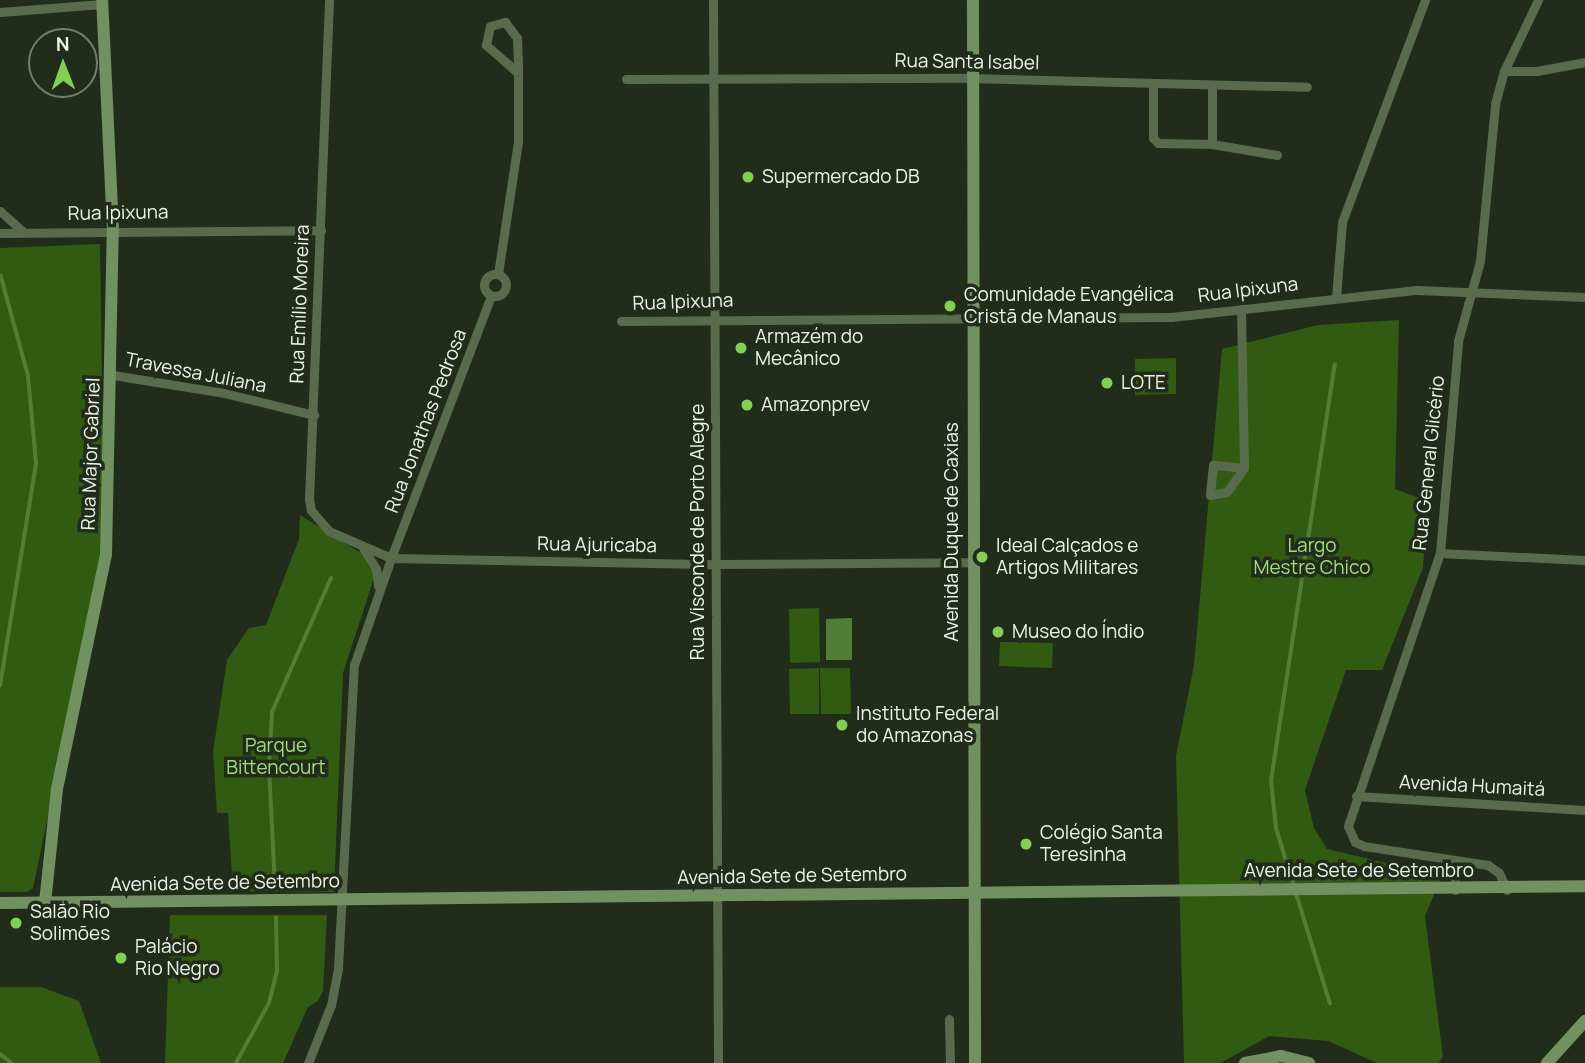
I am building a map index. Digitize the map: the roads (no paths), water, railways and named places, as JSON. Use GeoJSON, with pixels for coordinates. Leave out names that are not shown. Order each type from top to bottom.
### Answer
{"type":"FeatureCollection","features":[{"type":"Feature","properties":{"kind":"street","name":"Rua Emílio Moreira"},"geometry":{"type":"LineString","coordinates":[[330,0],[314,415],[308,487],[311,510],[329,531],[391,559]]}},
{"type":"Feature","properties":{"kind":"street","name":"Rua Visconde de Porto Alegre"},"geometry":{"type":"LineString","coordinates":[[713,0],[720,896],[718,1063]]}},
{"type":"Feature","properties":{"kind":"street","name":"Avenida Duque de Caxias"},"geometry":{"type":"LineString","coordinates":[[973,0],[970,78],[975,1063]]}},
{"type":"Feature","properties":{"kind":"street"},"geometry":{"type":"LineString","coordinates":[[1336,297],[1342,222],[1424,0]]}},
{"type":"Feature","properties":{"kind":"street","name":"Rua General Glicério"},"geometry":{"type":"LineString","coordinates":[[1507,890],[1494,868],[1355,842],[1348,826],[1440,553],[1458,341],[1480,261],[1495,104],[1504,71],[1538,0]]}},
{"type":"Feature","properties":{"kind":"street"},"geometry":{"type":"LineString","coordinates":[[0,12],[102,2]]}},
{"type":"Feature","properties":{"kind":"street","name":"Rua Major Gabriel"},"geometry":{"type":"LineString","coordinates":[[45,903],[57,789],[104,578],[113,375],[113,230],[102,2]]}},
{"type":"Feature","properties":{"kind":"street"},"geometry":{"type":"LineString","coordinates":[[498,274],[491,275],[484,284],[491,296],[506,288],[498,274],[518,142],[518,73],[515,30],[505,22],[490,26],[486,46],[518,73]]}},
{"type":"Feature","properties":{"kind":"street"},"geometry":{"type":"LineString","coordinates":[[1504,71],[1537,71],[1585,62]]}},
{"type":"Feature","properties":{"kind":"street","name":"Rua Santa Isabel"},"geometry":{"type":"LineString","coordinates":[[626,79],[970,78],[1153,86],[1307,88]]}},
{"type":"Feature","properties":{"kind":"street"},"geometry":{"type":"LineString","coordinates":[[1153,86],[1154,141],[1212,144],[1277,155]]}},
{"type":"Feature","properties":{"kind":"street"},"geometry":{"type":"LineString","coordinates":[[1212,87],[1212,144]]}},
{"type":"Feature","properties":{"kind":"street"},"geometry":{"type":"LineString","coordinates":[[0,211],[24,233]]}},
{"type":"Feature","properties":{"kind":"street","name":"Rua Ipixuna"},"geometry":{"type":"LineString","coordinates":[[0,233],[321,230]]}},
{"type":"Feature","properties":{"kind":"street","name":"Rua Ipixuna"},"geometry":{"type":"LineString","coordinates":[[621,321],[716,317],[1157,317],[1336,297],[1472,291],[1585,297]]}},
{"type":"Feature","properties":{"kind":"street","name":"Rua Jonathas Pedrosa"},"geometry":{"type":"LineString","coordinates":[[308,1063],[333,995],[341,901],[352,680],[391,559],[491,296]]}},
{"type":"Feature","properties":{"kind":"street"},"geometry":{"type":"LineString","coordinates":[[1241,309],[1244,468]]}},
{"type":"Feature","properties":{"kind":"street","name":"Travessa Juliana"},"geometry":{"type":"LineString","coordinates":[[113,375],[224,393],[314,415]]}},
{"type":"Feature","properties":{"kind":"street","name":"Rua Jonathas Pedrosa"},"geometry":{"type":"LineString","coordinates":[[361,546],[376,569],[378,595]]}},
{"type":"Feature","properties":{"kind":"street"},"geometry":{"type":"LineString","coordinates":[[1440,553],[1585,560]]}},
{"type":"Feature","properties":{"kind":"street","name":"Rua Ajuricaba"},"geometry":{"type":"LineString","coordinates":[[391,559],[716,564],[971,562]]}},
{"type":"Feature","properties":{"kind":"street","name":"Avenida Humaitá"},"geometry":{"type":"LineString","coordinates":[[1356,796],[1585,810]]}},
{"type":"Feature","properties":{"kind":"street"},"geometry":{"type":"LineString","coordinates":[[1453,890],[1457,863]]}},
{"type":"Feature","properties":{"kind":"street","name":"Avenida Sete de Setembro"},"geometry":{"type":"LineString","coordinates":[[0,904],[1163,891],[1507,890],[1585,886]]}},
{"type":"Feature","properties":{"kind":"street"},"geometry":{"type":"LineString","coordinates":[[949,1019],[950,1063]]}},
{"type":"Feature","properties":{"kind":"street"},"geometry":{"type":"LineString","coordinates":[[1547,1063],[1585,1021]]}},
{"type":"Feature","properties":{"kind":"street"},"geometry":{"type":"LineString","coordinates":[[1245,1063],[1281,1056],[1306,1062]]}},
{"type":"Feature","properties":{"kind":"waterway"},"geometry":{"type":"LineString","coordinates":[[0,686],[36,463],[28,376],[1,277]]}},
{"type":"Feature","properties":{"kind":"waterway"},"geometry":{"type":"LineString","coordinates":[[1330,1004],[1276,829],[1271,781],[1335,365]]}},
{"type":"Feature","properties":{"kind":"waterway"},"geometry":{"type":"LineString","coordinates":[[275,886],[269,768],[272,712],[331,578]]}},
{"type":"Feature","properties":{"kind":"waterway"},"geometry":{"type":"LineString","coordinates":[[236,1063],[269,1003],[277,972],[276,918]]}},
{"type":"Feature","properties":{"kind":"waterway"},"geometry":{"type":"LineString","coordinates":[[0,1054],[12,1063]]}},
{"type":"Feature","properties":{"kind":"place","name":"Supermercado DB"},"geometry":{"type":"Point","coordinates":[748,177]}},
{"type":"Feature","properties":{"kind":"place","name":"Comunidade Evangélica Cristã de Manaus"},"geometry":{"type":"Point","coordinates":[950,306]}},
{"type":"Feature","properties":{"kind":"place","name":"Armazém do Mecânico"},"geometry":{"type":"Point","coordinates":[741,348]}},
{"type":"Feature","properties":{"kind":"place","name":"LOTE"},"geometry":{"type":"Point","coordinates":[1107,383]}},
{"type":"Feature","properties":{"kind":"place","name":"Amazonprev"},"geometry":{"type":"Point","coordinates":[747,405]}},
{"type":"Feature","properties":{"kind":"place","name":"Ideal Calçados e Artigos Militares"},"geometry":{"type":"Point","coordinates":[982,557]}},
{"type":"Feature","properties":{"kind":"place","name":"Museo do Índio"},"geometry":{"type":"Point","coordinates":[998,632]}},
{"type":"Feature","properties":{"kind":"place","name":"Instituto Federal do Amazonas"},"geometry":{"type":"Point","coordinates":[842,725]}},
{"type":"Feature","properties":{"kind":"place","name":"Colégio Santa Teresinha"},"geometry":{"type":"Point","coordinates":[1026,844]}},
{"type":"Feature","properties":{"kind":"place","name":"Salão Rio Solimões"},"geometry":{"type":"Point","coordinates":[16,923]}},
{"type":"Feature","properties":{"kind":"place","name":"Palácio Rio Negro"},"geometry":{"type":"Point","coordinates":[121,958]}},
{"type":"Feature","properties":{"kind":"park label","name":"Largo Mestre Chico"},"geometry":{"type":"Point","coordinates":[1312,557]}},
{"type":"Feature","properties":{"kind":"park label","name":"Parque Bittencourt"},"geometry":{"type":"Point","coordinates":[276,757]}}]}
